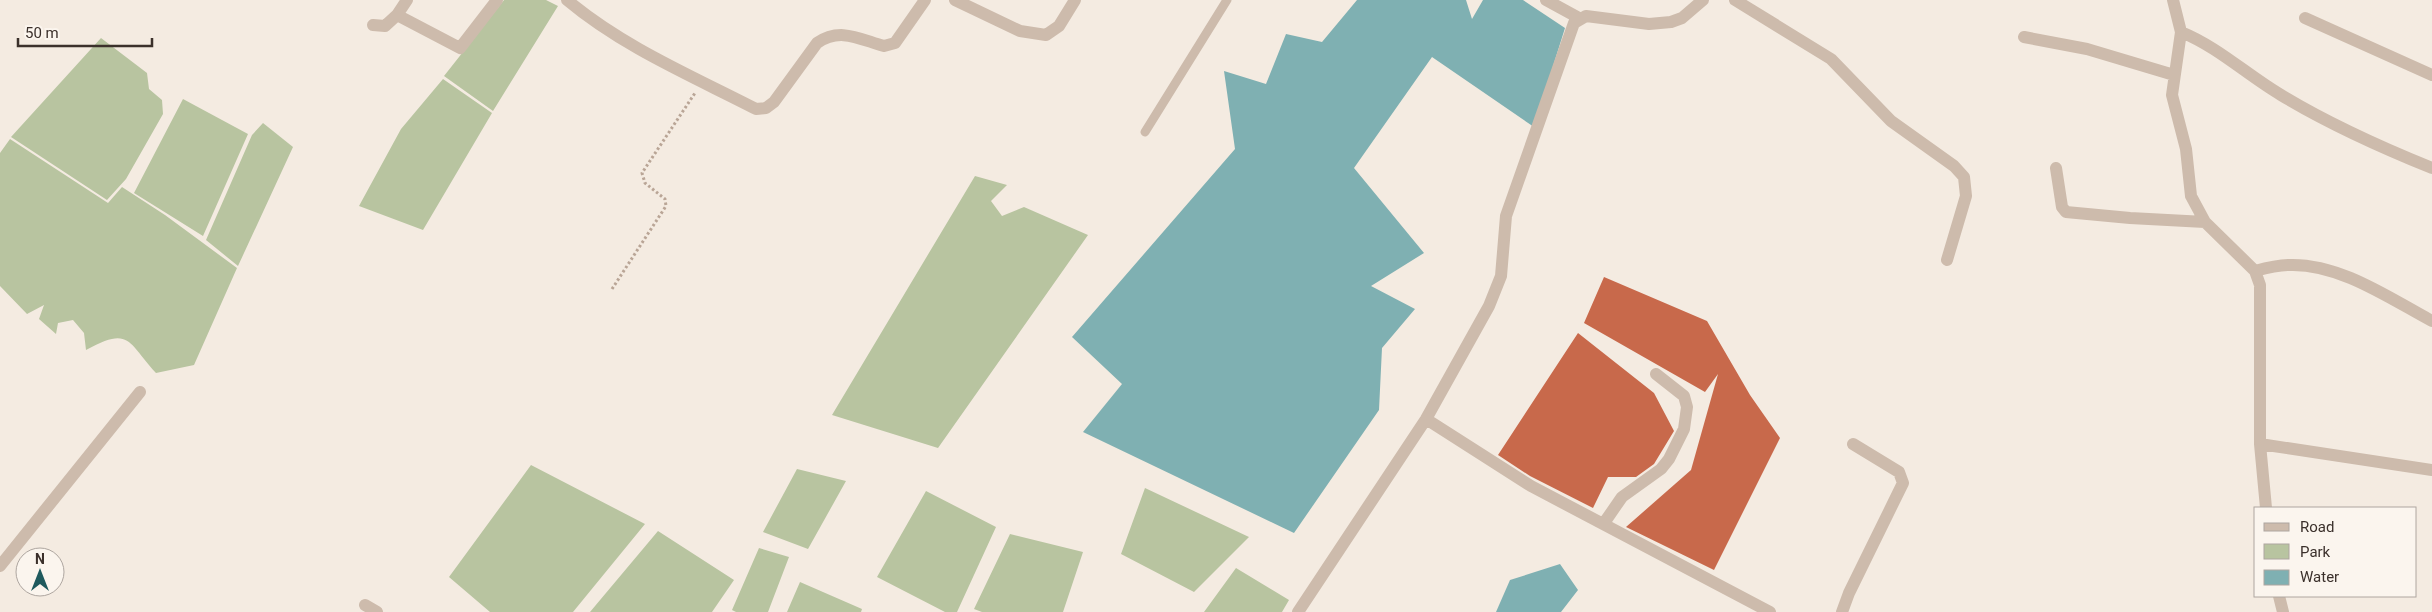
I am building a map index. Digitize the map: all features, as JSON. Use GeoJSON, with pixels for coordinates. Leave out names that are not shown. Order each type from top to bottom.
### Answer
{"type":"FeatureCollection","features":[{"type":"Feature","properties":{"kind":"street"},"geometry":{"type":"LineString","coordinates":[[373,25],[385,26],[397,15],[407,0]]}},
{"type":"Feature","properties":{"kind":"street"},"geometry":{"type":"LineString","coordinates":[[397,15],[460,48],[497,0]]}},
{"type":"Feature","properties":{"kind":"street"},"geometry":{"type":"LineString","coordinates":[[567,0],[608,30],[703,82],[756,108],[766,108],[774,102],[817,44],[826,37],[843,34],[884,46],[890,45],[895,43],[925,0]]}},
{"type":"Feature","properties":{"kind":"street"},"geometry":{"type":"LineString","coordinates":[[955,0],[1020,31],[1046,35],[1059,26],[1074,0]]}},
{"type":"Feature","properties":{"kind":"street"},"geometry":{"type":"LineString","coordinates":[[1546,0],[1579,18]]}},
{"type":"Feature","properties":{"kind":"street"},"geometry":{"type":"LineString","coordinates":[[1298,612],[1426,419],[1490,306],[1499,283],[1506,216],[1574,23],[1579,18],[1586,16],[1649,24],[1671,22],[1682,18],[1703,0]]}},
{"type":"Feature","properties":{"kind":"street"},"geometry":{"type":"LineString","coordinates":[[1735,0],[1831,59],[1891,121],[1954,166],[1964,177],[1966,196],[1947,260]]}},
{"type":"Feature","properties":{"kind":"street"},"geometry":{"type":"LineString","coordinates":[[2173,0],[2181,32],[2172,95],[2186,149],[2191,196],[2205,222],[2255,271],[2261,292],[2260,444],[2266,507]]}},
{"type":"Feature","properties":{"kind":"street"},"geometry":{"type":"LineString","coordinates":[[2305,18],[2432,75]]}},
{"type":"Feature","properties":{"kind":"street"},"geometry":{"type":"LineString","coordinates":[[2181,32],[2213,48],[2264,85],[2293,102],[2377,145],[2432,168]]}},
{"type":"Feature","properties":{"kind":"street"},"geometry":{"type":"LineString","coordinates":[[2024,37],[2087,49],[2174,75]]}},
{"type":"Feature","properties":{"kind":"street"},"geometry":{"type":"LineString","coordinates":[[2056,168],[2062,207],[2066,212],[2205,222]]}},
{"type":"Feature","properties":{"kind":"street"},"geometry":{"type":"LineString","coordinates":[[2255,271],[2289,264],[2316,267],[2361,284],[2432,321]]}},
{"type":"Feature","properties":{"kind":"street"},"geometry":{"type":"LineString","coordinates":[[1604,523],[1622,497],[1661,469],[1669,460],[1684,429],[1688,407],[1684,396],[1656,374]]}},
{"type":"Feature","properties":{"kind":"street"},"geometry":{"type":"LineString","coordinates":[[0,566],[140,392]]}},
{"type":"Feature","properties":{"kind":"street"},"geometry":{"type":"LineString","coordinates":[[1426,419],[1531,486],[1767,611]]}},
{"type":"Feature","properties":{"kind":"street"},"geometry":{"type":"LineString","coordinates":[[1842,612],[1903,483],[1899,472],[1853,444]]}},
{"type":"Feature","properties":{"kind":"street"},"geometry":{"type":"LineString","coordinates":[[2260,444],[2432,470]]}},
{"type":"Feature","properties":{"kind":"street"},"geometry":{"type":"LineString","coordinates":[[2279,597],[2283,612]]}},
{"type":"Feature","properties":{"kind":"street"},"geometry":{"type":"LineString","coordinates":[[365,605],[377,612]]}},
{"type":"Feature","properties":{"kind":"lane"},"geometry":{"type":"LineString","coordinates":[[1145,132],[1226,0]]}},
{"type":"Feature","properties":{"kind":"path"},"geometry":{"type":"LineString","coordinates":[[612,289],[666,206],[665,200],[646,182],[642,173],[703,82]]}},
{"type":"Feature","properties":{"kind":"green space"},"geometry":{"type":"Polygon","coordinates":[[[504,0],[546,0],[558,6],[493,111],[444,76],[504,0]]]}},
{"type":"Feature","properties":{"kind":"green space"},"geometry":{"type":"Polygon","coordinates":[[[101,38],[147,73],[149,89],[162,100],[163,114],[126,179],[107,200],[11,137],[101,38]]]}},
{"type":"Feature","properties":{"kind":"green space"},"geometry":{"type":"Polygon","coordinates":[[[443,79],[492,113],[423,230],[359,206],[401,129],[443,79]]]}},
{"type":"Feature","properties":{"kind":"green space"},"geometry":{"type":"Polygon","coordinates":[[[183,99],[248,134],[203,236],[134,193],[183,99]]]}},
{"type":"Feature","properties":{"kind":"green space"},"geometry":{"type":"Polygon","coordinates":[[[263,123],[293,147],[238,266],[206,240],[252,135],[263,123]]]}},
{"type":"Feature","properties":{"kind":"green space"},"geometry":{"type":"Polygon","coordinates":[[[10,139],[108,203],[122,187],[165,215],[237,268],[194,365],[156,373],[133,345],[120,338],[111,339],[86,350],[84,333],[73,320],[58,323],[56,334],[39,319],[44,305],[27,314],[0,286],[0,153],[10,139]]]}},
{"type":"Feature","properties":{"kind":"green space"},"geometry":{"type":"Polygon","coordinates":[[[975,176],[1007,185],[991,201],[1002,216],[1024,207],[1088,235],[938,448],[832,415],[975,176]]]}},
{"type":"Feature","properties":{"kind":"green space"},"geometry":{"type":"Polygon","coordinates":[[[531,465],[645,524],[573,612],[490,612],[449,577],[531,465]]]}},
{"type":"Feature","properties":{"kind":"green space"},"geometry":{"type":"Polygon","coordinates":[[[797,469],[846,481],[808,549],[763,532],[797,469]]]}},
{"type":"Feature","properties":{"kind":"green space"},"geometry":{"type":"Polygon","coordinates":[[[1145,488],[1249,537],[1194,592],[1121,554],[1145,488]]]}},
{"type":"Feature","properties":{"kind":"green space"},"geometry":{"type":"Polygon","coordinates":[[[926,491],[996,527],[957,612],[945,612],[877,577],[926,491]]]}},
{"type":"Feature","properties":{"kind":"green space"},"geometry":{"type":"Polygon","coordinates":[[[658,531],[734,580],[712,612],[590,612],[658,531]]]}},
{"type":"Feature","properties":{"kind":"green space"},"geometry":{"type":"Polygon","coordinates":[[[1010,534],[1083,552],[1063,612],[982,612],[974,609],[1010,534]]]}},
{"type":"Feature","properties":{"kind":"green space"},"geometry":{"type":"Polygon","coordinates":[[[759,548],[789,557],[768,612],[736,612],[732,610],[759,548]]]}},
{"type":"Feature","properties":{"kind":"green space"},"geometry":{"type":"Polygon","coordinates":[[[1236,568],[1289,600],[1282,612],[1204,612],[1236,568]]]}},
{"type":"Feature","properties":{"kind":"green space"},"geometry":{"type":"Polygon","coordinates":[[[800,582],[862,609],[861,612],[787,612],[800,582]]]}},
{"type":"Feature","properties":{"kind":"water"},"geometry":{"type":"Polygon","coordinates":[[[1357,0],[1466,0],[1472,19],[1483,0],[1523,0],[1565,28],[1534,127],[1432,57],[1354,168],[1424,253],[1371,286],[1415,309],[1382,348],[1379,410],[1294,533],[1083,432],[1122,384],[1072,337],[1235,149],[1224,71],[1266,84],[1286,34],[1322,42],[1357,0]]]}},
{"type":"Feature","properties":{"kind":"water"},"geometry":{"type":"Polygon","coordinates":[[[1560,564],[1578,590],[1561,612],[1496,612],[1510,580],[1560,564]]]}},
{"type":"Feature","properties":{"kind":"building"},"geometry":{"type":"Polygon","coordinates":[[[1604,277],[1707,321],[1750,395],[1780,438],[1714,570],[1626,527],[1691,470],[1718,374],[1705,392],[1584,323],[1604,277]]]}},
{"type":"Feature","properties":{"kind":"building"},"geometry":{"type":"Polygon","coordinates":[[[1578,333],[1654,393],[1674,431],[1654,464],[1636,477],[1608,477],[1593,508],[1530,476],[1498,455],[1578,333]]]}}]}
